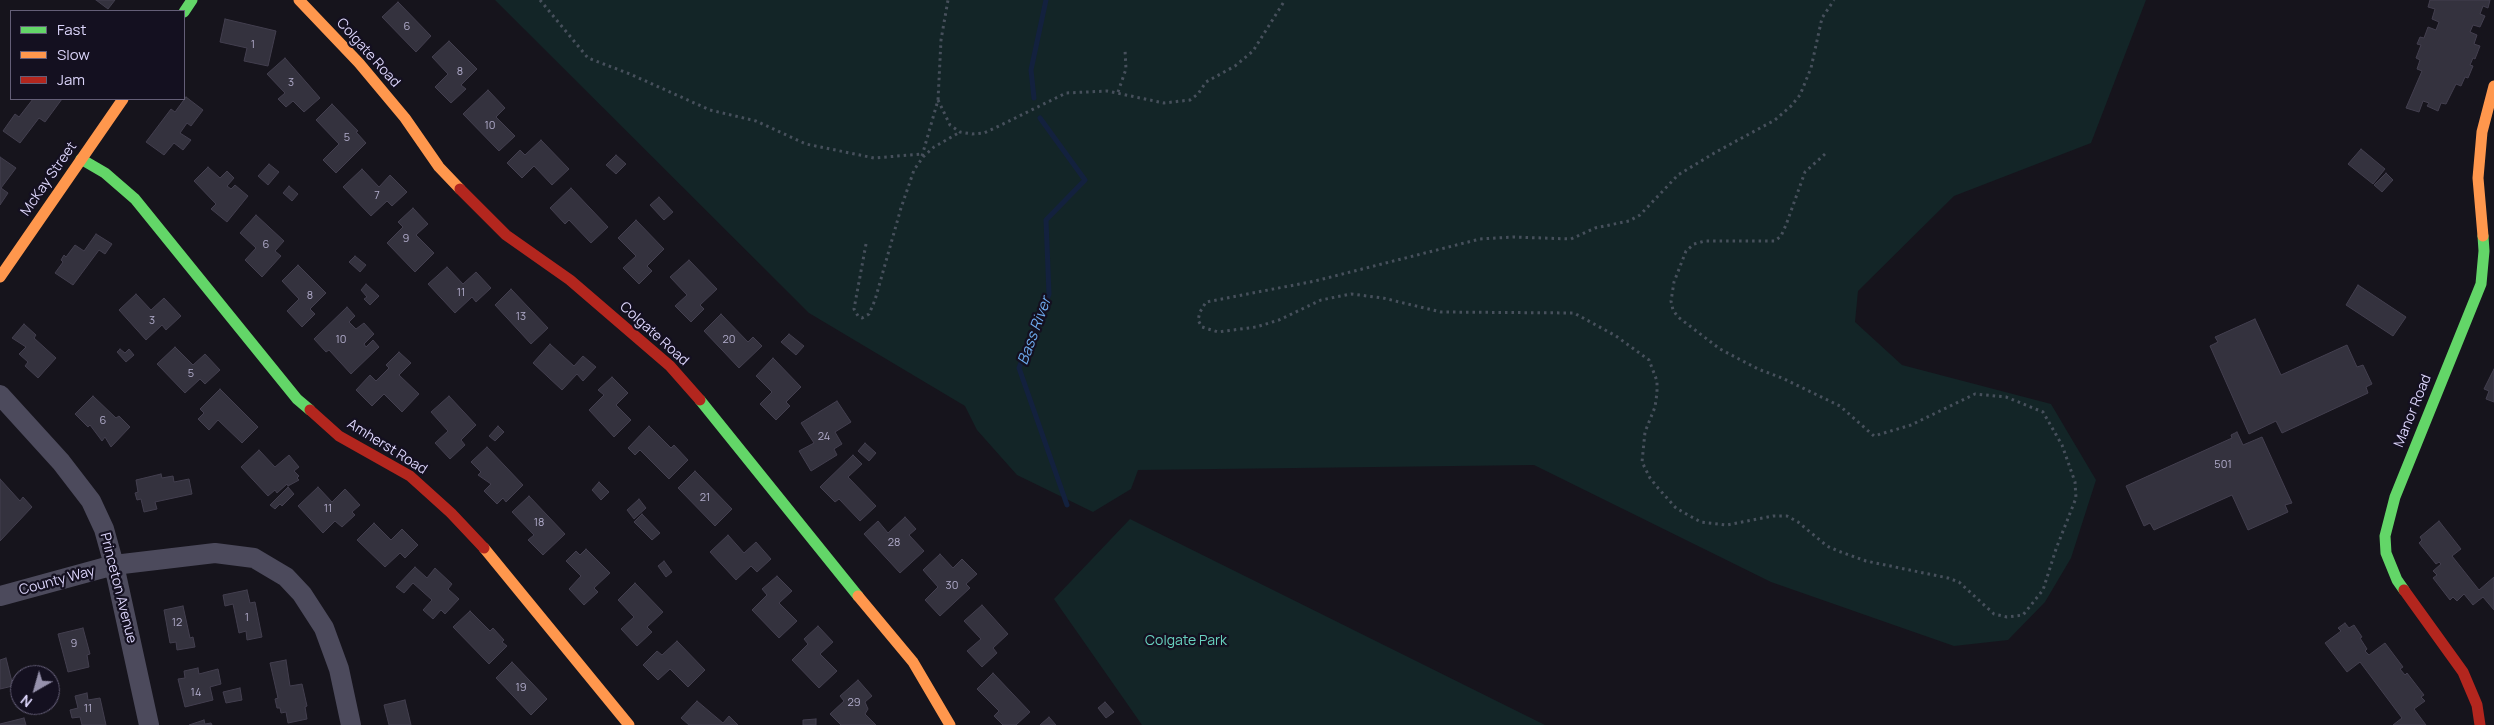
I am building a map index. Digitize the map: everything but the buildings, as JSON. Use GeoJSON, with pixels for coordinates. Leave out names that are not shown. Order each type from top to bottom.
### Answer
{"type":"FeatureCollection","features":[{"type":"Feature","properties":{"kind":"street"},"geometry":{"type":"LineString","coordinates":[[185,10],[192,0]]}},
{"type":"Feature","properties":{"kind":"street","name":"Colgate Road"},"geometry":{"type":"LineString","coordinates":[[299,0],[360,63],[405,118],[439,167],[476,208],[506,235],[570,280],[670,366],[722,424],[782,504],[913,662],[950,725]]}},
{"type":"Feature","properties":{"kind":"street","name":"Manor Road"},"geometry":{"type":"LineString","coordinates":[[2480,725],[2477,705],[2463,672],[2397,580],[2386,553],[2385,536],[2395,496],[2481,284],[2484,251],[2478,178],[2482,132],[2494,86]]}},
{"type":"Feature","properties":{"kind":"street","name":"McKay Street"},"geometry":{"type":"LineString","coordinates":[[0,277],[122,100]]}},
{"type":"Feature","properties":{"kind":"street","name":"Amherst Road"},"geometry":{"type":"LineString","coordinates":[[81,159],[105,173],[135,200],[297,398],[339,436],[410,476],[451,513],[494,559],[629,725]]}},
{"type":"Feature","properties":{"kind":"street","name":"Princeton Avenue"},"geometry":{"type":"LineString","coordinates":[[0,395],[61,462],[92,500],[104,529],[114,565],[149,725]]}},
{"type":"Feature","properties":{"kind":"street","name":"County Way"},"geometry":{"type":"LineString","coordinates":[[0,596],[114,565],[215,553],[254,558],[286,577],[302,594],[324,628],[339,669],[351,725]]}},
{"type":"Feature","properties":{"kind":"path"},"geometry":{"type":"LineString","coordinates":[[540,0],[588,58],[630,74],[710,110],[756,121],[806,144],[874,158],[922,154]]}},
{"type":"Feature","properties":{"kind":"path"},"geometry":{"type":"LineString","coordinates":[[921,160],[938,100],[940,40],[948,0]]}},
{"type":"Feature","properties":{"kind":"path"},"geometry":{"type":"LineString","coordinates":[[938,100],[950,125],[960,132],[984,133],[1066,92],[1107,90],[1164,104],[1190,100],[1198,94],[1206,82],[1229,70],[1248,56],[1285,0]]}},
{"type":"Feature","properties":{"kind":"path"},"geometry":{"type":"LineString","coordinates":[[1825,154],[1805,172],[1786,225],[1781,236],[1775,241],[1705,241],[1694,244],[1686,251],[1674,282],[1671,301],[1673,310],[1678,317],[1720,349],[1758,369],[1782,378],[1840,406],[1874,436],[1911,425],[1975,394],[2006,397],[2043,412],[2062,445],[2074,482],[2076,498],[2056,549],[2043,590],[2023,615],[2007,617],[1994,614],[1959,582],[1948,578],[1866,561],[1826,546],[1798,522],[1787,516],[1773,516],[1727,525],[1701,522],[1676,508],[1650,478],[1642,462],[1645,432],[1655,407],[1657,393],[1657,381],[1649,360],[1607,331],[1574,314],[1441,312],[1383,298],[1351,294],[1321,300],[1279,320],[1256,327],[1218,332],[1202,327],[1198,320],[1206,302],[1315,281],[1480,239],[1514,237],[1571,239],[1595,228],[1640,215],[1678,175],[1775,120],[1791,106],[1800,95],[1811,68],[1816,37],[1822,18],[1834,0]]}},
{"type":"Feature","properties":{"kind":"path"},"geometry":{"type":"LineString","coordinates":[[1118,92],[1126,70],[1125,50]]}},
{"type":"Feature","properties":{"kind":"path"},"geometry":{"type":"LineString","coordinates":[[866,244],[854,309],[858,316],[862,318],[869,314],[875,300],[904,196],[914,170],[921,160],[934,148],[960,132]]}},
{"type":"Feature","properties":{"kind":"green space"},"geometry":{"type":"Polygon","coordinates":[[[495,0],[2146,0],[2091,143],[1954,196],[1858,291],[1855,322],[1902,365],[2051,404],[2096,480],[2071,558],[2045,602],[2008,640],[1954,646],[1771,582],[1534,465],[1138,470],[1131,489],[1093,512],[1017,475],[977,430],[965,406],[809,313],[495,0]]]}},
{"type":"Feature","properties":{"kind":"green space","name":"Colgate Park"},"geometry":{"type":"Polygon","coordinates":[[[1130,519],[1545,725],[1142,725],[1054,599],[1130,519]]]}},
{"type":"Feature","properties":{"kind":"waterway","name":"Bass River"},"geometry":{"type":"LineString","coordinates":[[1034,98],[1031,70],[1046,0]]}},
{"type":"Feature","properties":{"kind":"waterway","name":"Bass River"},"geometry":{"type":"LineString","coordinates":[[1040,118],[1085,180],[1046,220],[1049,294],[1019,368],[1067,505]]}},
{"type":"Feature","properties":{"kind":"traffic: fast"},"geometry":{"type":"LineString","coordinates":[[185,10],[192,0]]}},
{"type":"Feature","properties":{"kind":"traffic: fast"},"geometry":{"type":"LineString","coordinates":[[81,159],[105,173],[135,199],[297,399],[310,410]]}},
{"type":"Feature","properties":{"kind":"traffic: fast"},"geometry":{"type":"LineString","coordinates":[[2404,590],[2397,580],[2386,553],[2385,536],[2395,497],[2481,284],[2484,251],[2483,236]]}},
{"type":"Feature","properties":{"kind":"traffic: fast"},"geometry":{"type":"LineString","coordinates":[[700,400],[858,596]]}},
{"type":"Feature","properties":{"kind":"traffic: slow"},"geometry":{"type":"LineString","coordinates":[[299,0],[359,63],[405,118],[439,167],[460,189]]}},
{"type":"Feature","properties":{"kind":"traffic: slow"},"geometry":{"type":"LineString","coordinates":[[2483,236],[2478,178],[2482,132],[2494,86]]}},
{"type":"Feature","properties":{"kind":"traffic: slow"},"geometry":{"type":"LineString","coordinates":[[0,277],[122,100]]}},
{"type":"Feature","properties":{"kind":"traffic: slow"},"geometry":{"type":"LineString","coordinates":[[484,548],[629,725]]}},
{"type":"Feature","properties":{"kind":"traffic: slow"},"geometry":{"type":"LineString","coordinates":[[858,596],[913,662],[950,725]]}},
{"type":"Feature","properties":{"kind":"traffic: jam"},"geometry":{"type":"LineString","coordinates":[[460,189],[506,235],[570,280],[670,366],[700,400]]}},
{"type":"Feature","properties":{"kind":"traffic: jam"},"geometry":{"type":"LineString","coordinates":[[310,410],[339,436],[410,476],[451,513],[484,548]]}},
{"type":"Feature","properties":{"kind":"traffic: jam"},"geometry":{"type":"LineString","coordinates":[[2404,590],[2463,672],[2477,705],[2480,725]]}}]}
